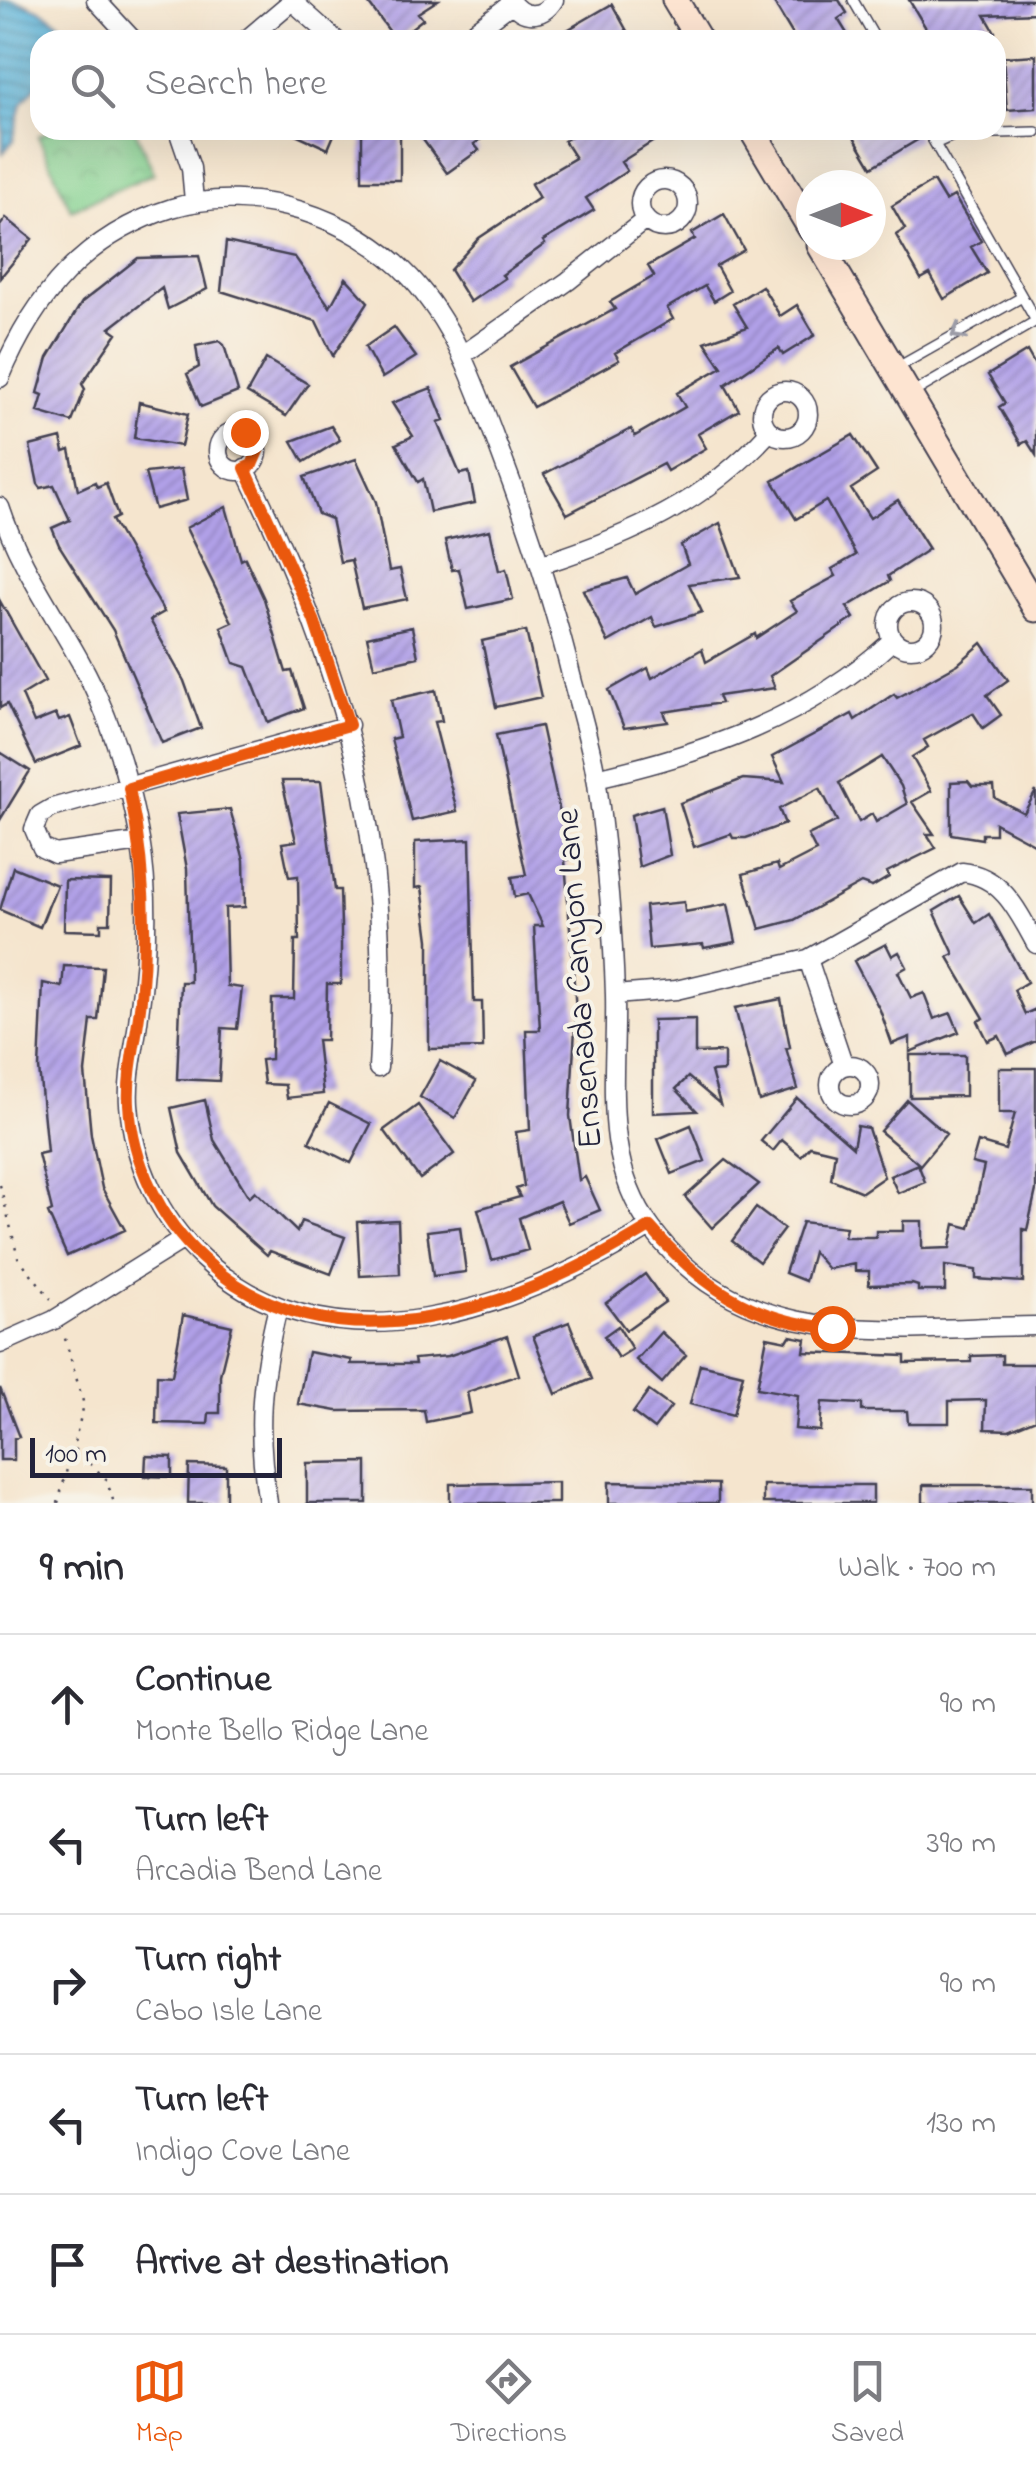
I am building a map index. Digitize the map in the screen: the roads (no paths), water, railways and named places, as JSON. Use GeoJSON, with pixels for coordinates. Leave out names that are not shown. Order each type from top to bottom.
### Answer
{"type":"FeatureCollection","features":[{"type":"Feature","properties":{"kind":"main road"},"geometry":{"type":"LineString","coordinates":[[675,0],[693,30]]}},
{"type":"Feature","properties":{"kind":"main road"},"geometry":{"type":"LineString","coordinates":[[758,140],[796,204]]}},
{"type":"Feature","properties":{"kind":"main road"},"geometry":{"type":"LineString","coordinates":[[829,260],[1033,596]]}},
{"type":"Feature","properties":{"kind":"street"},"geometry":{"type":"LineString","coordinates":[[96,0],[124,30]]}},
{"type":"Feature","properties":{"kind":"street"},"geometry":{"type":"LineString","coordinates":[[258,30],[292,0],[325,30]]}},
{"type":"Feature","properties":{"kind":"street"},"geometry":{"type":"LineString","coordinates":[[476,30],[511,2],[531,15],[546,11],[554,0]]}},
{"type":"Feature","properties":{"kind":"street"},"geometry":{"type":"LineString","coordinates":[[181,140],[191,168],[194,202]]}},
{"type":"Feature","properties":{"kind":"street","name":"Ensenada Canyon Lane"},"geometry":{"type":"LineString","coordinates":[[0,378],[35,307],[60,276],[122,227],[194,202],[246,201],[297,210],[338,225],[380,249],[413,280],[464,354],[542,564],[596,778],[615,995],[613,1122],[619,1157],[650,1227],[680,1261],[723,1297],[799,1325],[1036,1326]]}},
{"type":"Feature","properties":{"kind":"street"},"geometry":{"type":"LineString","coordinates":[[464,354],[568,282],[646,220]]}},
{"type":"Feature","properties":{"kind":"street"},"geometry":{"type":"LineString","coordinates":[[542,564],[612,542],[666,517],[739,466],[770,431]]}},
{"type":"Feature","properties":{"kind":"street"},"geometry":{"type":"LineString","coordinates":[[245,468],[314,620],[349,725],[377,876],[382,999],[378,1068]]}},
{"type":"Feature","properties":{"kind":"street"},"geometry":{"type":"LineString","coordinates":[[0,507],[11,541],[82,665],[111,726],[129,788],[140,842],[145,954],[129,1104],[144,1174],[182,1240],[249,1294],[320,1319],[357,1322],[437,1316],[485,1305],[581,1269],[650,1227]]}},
{"type":"Feature","properties":{"kind":"street"},"geometry":{"type":"LineString","coordinates":[[596,778],[710,748],[776,720],[856,674],[893,640]]}},
{"type":"Feature","properties":{"kind":"street"},"geometry":{"type":"LineString","coordinates":[[140,842],[55,854],[42,848],[34,836],[36,822],[46,810],[349,725]]}},
{"type":"Feature","properties":{"kind":"street"},"geometry":{"type":"LineString","coordinates":[[615,995],[676,990],[808,959],[962,872],[984,874],[1004,891],[1036,944]]}},
{"type":"Feature","properties":{"kind":"street"},"geometry":{"type":"LineString","coordinates":[[808,959],[844,1066]]}},
{"type":"Feature","properties":{"kind":"street"},"geometry":{"type":"LineString","coordinates":[[0,1344],[54,1320],[182,1240]]}},
{"type":"Feature","properties":{"kind":"street"},"geometry":{"type":"LineString","coordinates":[[268,1503],[258,1413],[263,1368],[278,1307]]}},
{"type":"Feature","properties":{"kind":"lane"},"geometry":{"type":"LineString","coordinates":[[853,0],[870,30]]}},
{"type":"Feature","properties":{"kind":"lane"},"geometry":{"type":"LineString","coordinates":[[1006,133],[1036,132]]}},
{"type":"Feature","properties":{"kind":"lane"},"geometry":{"type":"LineString","coordinates":[[909,395],[1036,321],[933,140]]}},
{"type":"Feature","properties":{"kind":"lane"},"geometry":{"type":"LineString","coordinates":[[936,144],[944,140]]}},
{"type":"Feature","properties":{"kind":"lane"},"geometry":{"type":"LineString","coordinates":[[894,369],[1022,297]]}},
{"type":"Feature","properties":{"kind":"water"},"geometry":{"type":"Polygon","coordinates":[[[0,0],[43,11],[67,30],[30,30],[30,93],[22,103],[13,141],[3,153],[0,0]]]}}]}
